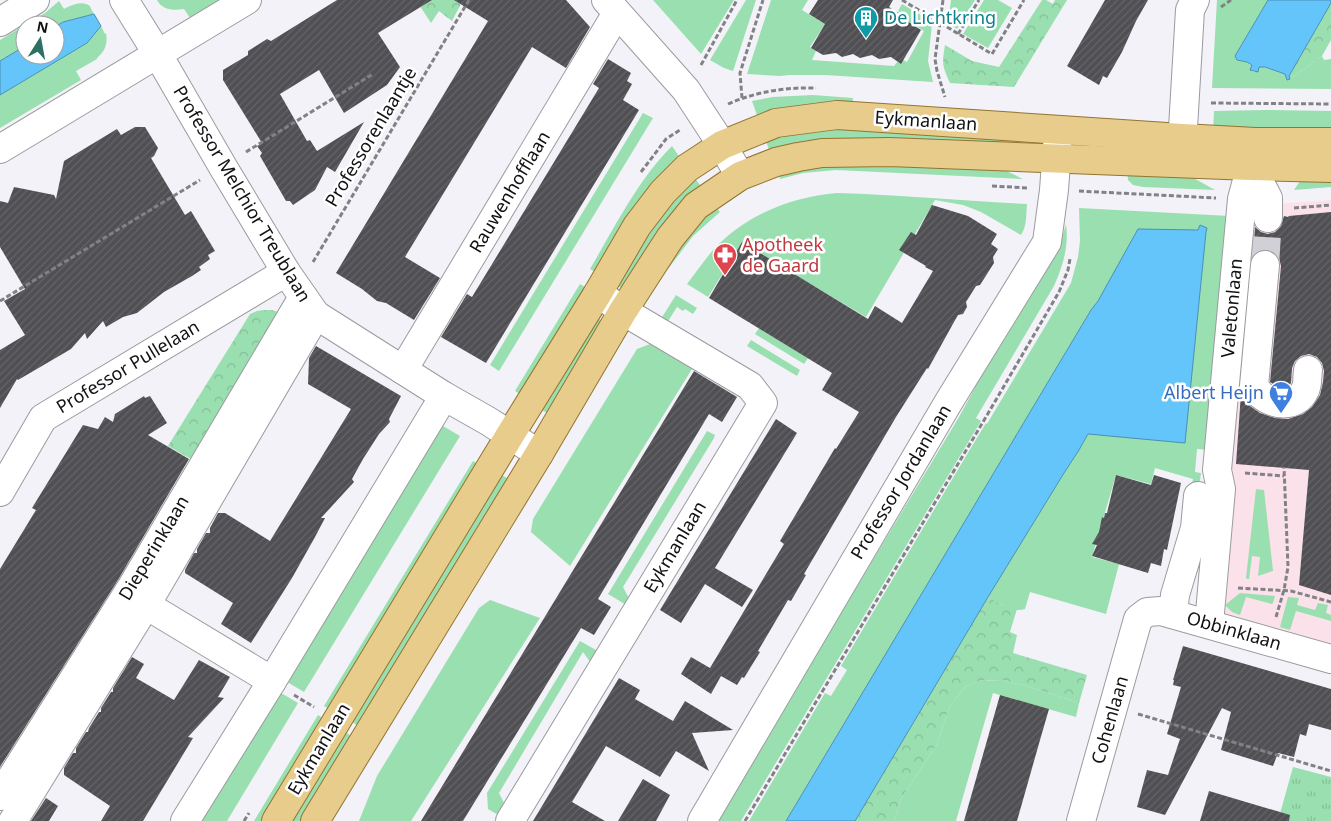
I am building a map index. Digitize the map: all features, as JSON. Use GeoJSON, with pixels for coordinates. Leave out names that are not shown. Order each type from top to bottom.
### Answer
{"type":"FeatureCollection","features":[{"type":"Feature","properties":{"kind":"main road","name":"Eykmanlaan"},"geometry":{"type":"LineString","coordinates":[[276,821],[637,226],[662,192],[687,168],[722,145],[776,123],[837,115],[1058,131],[1182,151]]}},
{"type":"Feature","properties":{"kind":"main road","name":"Eykmanlaan"},"geometry":{"type":"LineString","coordinates":[[1253,154],[1331,142]]}},
{"type":"Feature","properties":{"kind":"main road","name":"Eykmanlaan"},"geometry":{"type":"LineString","coordinates":[[315,821],[539,454],[623,311],[670,238],[696,206],[740,176],[776,162],[822,153],[889,152],[1056,158],[1182,151],[1253,154],[1331,168]]}},
{"type":"Feature","properties":{"kind":"street"},"geometry":{"type":"LineString","coordinates":[[0,22],[35,0]]}},
{"type":"Feature","properties":{"kind":"street","name":"Professor Melchior Treublaan"},"geometry":{"type":"LineString","coordinates":[[124,0],[223,167],[301,293],[403,370],[539,454]]}},
{"type":"Feature","properties":{"kind":"street"},"geometry":{"type":"LineString","coordinates":[[0,149],[153,47],[246,0]]}},
{"type":"Feature","properties":{"kind":"street"},"geometry":{"type":"LineString","coordinates":[[1182,151],[1190,10],[1195,0]]}},
{"type":"Feature","properties":{"kind":"street","name":"Rauwenhofflaan"},"geometry":{"type":"LineString","coordinates":[[403,370],[612,7],[686,90],[740,176]]}},
{"type":"Feature","properties":{"kind":"street","name":"Professor Jordanlaan"},"geometry":{"type":"LineString","coordinates":[[702,821],[943,412],[1047,242],[1054,190],[1058,131]]}},
{"type":"Feature","properties":{"kind":"street"},"geometry":{"type":"LineString","coordinates":[[1253,154],[1268,198],[1268,218]]}},
{"type":"Feature","properties":{"kind":"street","name":"Valetonlaan"},"geometry":{"type":"LineString","coordinates":[[1209,624],[1221,489],[1218,470],[1242,199],[1253,154]]}},
{"type":"Feature","properties":{"kind":"street"},"geometry":{"type":"LineString","coordinates":[[1265,265],[1254,386],[1261,394],[1270,399],[1289,404],[1299,400],[1306,389],[1308,370]]}},
{"type":"Feature","properties":{"kind":"street"},"geometry":{"type":"LineString","coordinates":[[13,821],[146,605],[301,293]]}},
{"type":"Feature","properties":{"kind":"street","name":"Professor Pullelaan"},"geometry":{"type":"LineString","coordinates":[[0,492],[43,418],[301,293]]}},
{"type":"Feature","properties":{"kind":"street","name":"Dieperinklaan"},"geometry":{"type":"LineString","coordinates":[[0,796],[131,588],[301,293]]}},
{"type":"Feature","properties":{"kind":"street","name":"Eykmanlaan"},"geometry":{"type":"LineString","coordinates":[[510,821],[763,402],[750,386],[623,311],[598,293]]}},
{"type":"Feature","properties":{"kind":"street"},"geometry":{"type":"LineString","coordinates":[[185,821],[444,396]]}},
{"type":"Feature","properties":{"kind":"street"},"geometry":{"type":"LineString","coordinates":[[1173,614],[1175,594],[1195,528],[1198,496]]}},
{"type":"Feature","properties":{"kind":"street"},"geometry":{"type":"LineString","coordinates":[[146,605],[272,681]]}},
{"type":"Feature","properties":{"kind":"street","name":"Obbinklaan"},"geometry":{"type":"LineString","coordinates":[[1138,619],[1148,612],[1161,611],[1331,659]]}},
{"type":"Feature","properties":{"kind":"street","name":"Cohenlaan"},"geometry":{"type":"LineString","coordinates":[[1081,821],[1138,619]]}},
{"type":"Feature","properties":{"kind":"path","name":"Professorenlaantje"},"geometry":{"type":"LineString","coordinates":[[301,293],[469,0]]}},
{"type":"Feature","properties":{"kind":"path"},"geometry":{"type":"LineString","coordinates":[[701,65],[738,0]]}},
{"type":"Feature","properties":{"kind":"path"},"geometry":{"type":"LineString","coordinates":[[742,98],[740,73],[762,0]]}},
{"type":"Feature","properties":{"kind":"path"},"geometry":{"type":"LineString","coordinates":[[902,0],[992,54],[1024,0]]}},
{"type":"Feature","properties":{"kind":"path"},"geometry":{"type":"LineString","coordinates":[[943,0],[936,59],[937,71],[946,97]]}},
{"type":"Feature","properties":{"kind":"path"},"geometry":{"type":"LineString","coordinates":[[958,34],[978,0]]}},
{"type":"Feature","properties":{"kind":"path"},"geometry":{"type":"LineString","coordinates":[[0,301],[373,74]]}},
{"type":"Feature","properties":{"kind":"path"},"geometry":{"type":"LineString","coordinates":[[1185,103],[1331,104]]}},
{"type":"Feature","properties":{"kind":"path"},"geometry":{"type":"LineString","coordinates":[[988,185],[1054,190],[1121,192]]}},
{"type":"Feature","properties":{"kind":"path"},"geometry":{"type":"LineString","coordinates":[[745,821],[1059,292],[1068,270],[1071,253]]}},
{"type":"Feature","properties":{"kind":"path"},"geometry":{"type":"LineString","coordinates":[[1268,641],[1284,590],[1288,567],[1284,467]]}},
{"type":"Feature","properties":{"kind":"path"},"geometry":{"type":"LineString","coordinates":[[1212,587],[1291,590],[1331,602]]}},
{"type":"Feature","properties":{"kind":"path"},"geometry":{"type":"LineString","coordinates":[[1113,708],[1331,771]]}},
{"type":"Feature","properties":{"kind":"shaded area"},"geometry":{"type":"Polygon","coordinates":[[[1331,200],[1331,650],[1235,621],[1224,614],[1218,605],[1248,206],[1331,200]]]}},
{"type":"Feature","properties":{"kind":"green space"},"geometry":{"type":"Polygon","coordinates":[[[157,0],[220,0],[190,18],[184,9],[169,9],[162,6],[157,0]]]}},
{"type":"Feature","properties":{"kind":"green space"},"geometry":{"type":"Polygon","coordinates":[[[416,0],[463,0],[452,21],[439,11],[431,23],[416,0]]]}},
{"type":"Feature","properties":{"kind":"green space"},"geometry":{"type":"Polygon","coordinates":[[[653,0],[734,0],[701,54],[653,0]]]}},
{"type":"Feature","properties":{"kind":"green space"},"geometry":{"type":"Polygon","coordinates":[[[746,0],[756,0],[733,71],[710,60],[746,0]]]}},
{"type":"Feature","properties":{"kind":"green space"},"geometry":{"type":"Polygon","coordinates":[[[771,0],[808,0],[802,10],[825,24],[810,47],[816,51],[812,60],[894,66],[898,61],[903,60],[907,62],[924,31],[902,18],[903,14],[898,11],[902,4],[931,21],[928,61],[933,82],[825,75],[780,76],[747,74],[771,0]]]}},
{"type":"Feature","properties":{"kind":"green space"},"geometry":{"type":"Polygon","coordinates":[[[951,0],[975,0],[957,29],[948,23],[951,0]]]}},
{"type":"Feature","properties":{"kind":"green space"},"geometry":{"type":"Polygon","coordinates":[[[984,0],[998,0],[1012,8],[988,48],[963,34],[984,0]]]}},
{"type":"Feature","properties":{"kind":"green space"},"geometry":{"type":"Polygon","coordinates":[[[1042,0],[1053,4],[1055,0],[1067,0],[1014,87],[950,83],[943,65],[945,45],[972,61],[999,67],[1042,0]]]}},
{"type":"Feature","properties":{"kind":"green space"},"geometry":{"type":"Polygon","coordinates":[[[1217,0],[1268,0],[1235,56],[1237,60],[1247,62],[1252,66],[1251,71],[1257,72],[1259,67],[1264,67],[1285,74],[1287,80],[1322,56],[1324,60],[1331,59],[1331,89],[1212,88],[1217,0]]]}},
{"type":"Feature","properties":{"kind":"green space"},"geometry":{"type":"Polygon","coordinates":[[[59,1],[64,9],[77,4],[87,4],[94,14],[65,21],[65,15],[42,15],[59,1]]]}},
{"type":"Feature","properties":{"kind":"green space"},"geometry":{"type":"Polygon","coordinates":[[[1331,3],[1331,40],[1322,56],[1290,79],[1289,76],[1331,3]]]}},
{"type":"Feature","properties":{"kind":"green space"},"geometry":{"type":"Polygon","coordinates":[[[101,26],[106,33],[107,41],[105,47],[97,59],[76,71],[81,80],[0,128],[0,95],[50,65],[65,65],[65,56],[87,43],[101,26]]]}},
{"type":"Feature","properties":{"kind":"green space"},"geometry":{"type":"Polygon","coordinates":[[[15,31],[15,52],[0,61],[0,40],[15,31]]]}},
{"type":"Feature","properties":{"kind":"green space"},"geometry":{"type":"Polygon","coordinates":[[[813,95],[853,98],[852,109],[759,121],[752,101],[773,97],[813,95]]]}},
{"type":"Feature","properties":{"kind":"green space"},"geometry":{"type":"Polygon","coordinates":[[[1214,111],[1331,111],[1331,135],[1213,132],[1214,111]]]}},
{"type":"Feature","properties":{"kind":"green space"},"geometry":{"type":"Polygon","coordinates":[[[643,113],[653,118],[499,371],[490,365],[643,113]]]}},
{"type":"Feature","properties":{"kind":"green space"},"geometry":{"type":"Polygon","coordinates":[[[802,125],[1015,138],[1014,146],[771,156],[764,135],[802,125]]]}},
{"type":"Feature","properties":{"kind":"green space"},"geometry":{"type":"Polygon","coordinates":[[[672,146],[683,162],[599,274],[590,269],[637,189],[672,146]]]}},
{"type":"Feature","properties":{"kind":"green space"},"geometry":{"type":"Polygon","coordinates":[[[794,164],[998,167],[1023,179],[836,170],[803,173],[780,179],[777,169],[794,164]]]}},
{"type":"Feature","properties":{"kind":"green space"},"geometry":{"type":"Polygon","coordinates":[[[1127,168],[1188,175],[1215,190],[1133,185],[1128,180],[1127,168]]]}},
{"type":"Feature","properties":{"kind":"green space"},"geometry":{"type":"Polygon","coordinates":[[[692,174],[705,192],[622,288],[617,286],[613,277],[692,174]]]}},
{"type":"Feature","properties":{"kind":"green space"},"geometry":{"type":"Polygon","coordinates":[[[1331,174],[1331,187],[1294,190],[1302,178],[1331,174]]]}},
{"type":"Feature","properties":{"kind":"green space"},"geometry":{"type":"Polygon","coordinates":[[[837,193],[1027,204],[1026,220],[1021,235],[981,212],[963,205],[935,200],[866,317],[742,243],[708,297],[687,284],[716,247],[733,231],[760,214],[790,202],[837,193]]]}},
{"type":"Feature","properties":{"kind":"green space"},"geometry":{"type":"Polygon","coordinates":[[[713,204],[720,212],[693,236],[652,290],[665,257],[713,204]]]}},
{"type":"Feature","properties":{"kind":"green space"},"geometry":{"type":"Polygon","coordinates":[[[1079,208],[1230,216],[1212,450],[1197,449],[1195,472],[1201,473],[1199,488],[1192,486],[1193,479],[1155,468],[1151,484],[1116,475],[1092,557],[1119,564],[1106,614],[1030,592],[1025,609],[1020,610],[1006,607],[988,597],[1079,450],[1205,233],[1200,226],[1198,230],[1098,301],[1091,310],[786,821],[749,821],[825,693],[831,696],[847,670],[841,666],[1071,283],[1080,241],[1079,208]]]}},
{"type":"Feature","properties":{"kind":"green space"},"geometry":{"type":"Polygon","coordinates":[[[1066,224],[1067,240],[1064,256],[1054,286],[976,418],[981,421],[741,821],[716,821],[959,417],[982,373],[1062,238],[1066,224]]]}},
{"type":"Feature","properties":{"kind":"green space"},"geometry":{"type":"Polygon","coordinates":[[[580,284],[590,290],[525,397],[515,391],[580,284]]]}},
{"type":"Feature","properties":{"kind":"green space"},"geometry":{"type":"Polygon","coordinates":[[[676,295],[697,308],[693,314],[677,307],[665,326],[659,322],[676,295]]]}},
{"type":"Feature","properties":{"kind":"green space"},"geometry":{"type":"Polygon","coordinates":[[[263,310],[281,313],[208,452],[191,459],[168,446],[250,314],[263,310]]]}},
{"type":"Feature","properties":{"kind":"green space"},"geometry":{"type":"Polygon","coordinates":[[[595,317],[603,321],[552,416],[535,406],[595,317]]]}},
{"type":"Feature","properties":{"kind":"green space"},"geometry":{"type":"Polygon","coordinates":[[[759,328],[808,358],[804,364],[755,334],[759,328]]]}},
{"type":"Feature","properties":{"kind":"green space"},"geometry":{"type":"Polygon","coordinates":[[[751,340],[800,370],[797,376],[747,346],[751,340]]]}},
{"type":"Feature","properties":{"kind":"green space"},"geometry":{"type":"Polygon","coordinates":[[[650,344],[692,369],[570,566],[531,532],[533,519],[637,349],[650,344]]]}},
{"type":"Feature","properties":{"kind":"green space"},"geometry":{"type":"Polygon","coordinates":[[[443,426],[460,436],[304,692],[282,679],[433,430],[443,426]]]}},
{"type":"Feature","properties":{"kind":"green space"},"geometry":{"type":"Polygon","coordinates":[[[707,431],[715,435],[714,438],[623,587],[633,609],[608,594],[707,431]]]}},
{"type":"Feature","properties":{"kind":"green space"},"geometry":{"type":"Polygon","coordinates":[[[473,461],[483,467],[334,712],[324,706],[473,461]]]}},
{"type":"Feature","properties":{"kind":"green space"},"geometry":{"type":"Polygon","coordinates":[[[495,471],[512,481],[363,729],[346,718],[495,471]]]}},
{"type":"Feature","properties":{"kind":"green space"},"geometry":{"type":"Polygon","coordinates":[[[1256,489],[1264,490],[1273,571],[1258,576],[1260,557],[1252,556],[1249,579],[1247,579],[1246,578],[1256,489]]]}},
{"type":"Feature","properties":{"kind":"green space"},"geometry":{"type":"Polygon","coordinates":[[[1240,593],[1275,596],[1272,604],[1246,597],[1240,615],[1232,612],[1225,605],[1240,593]]]}},
{"type":"Feature","properties":{"kind":"green space"},"geometry":{"type":"Polygon","coordinates":[[[988,597],[1002,605],[1017,609],[1010,632],[1017,635],[1013,653],[1087,675],[1079,703],[1027,686],[1001,680],[979,681],[965,687],[950,706],[936,746],[901,799],[894,821],[855,821],[988,597]]]}},
{"type":"Feature","properties":{"kind":"green space"},"geometry":{"type":"Polygon","coordinates":[[[1288,597],[1299,598],[1297,605],[1315,610],[1318,603],[1328,605],[1326,613],[1331,615],[1331,621],[1296,611],[1290,630],[1280,627],[1288,597]]]}},
{"type":"Feature","properties":{"kind":"green space"},"geometry":{"type":"Polygon","coordinates":[[[490,600],[540,618],[411,821],[359,821],[377,776],[479,608],[490,600]]]}},
{"type":"Feature","properties":{"kind":"green space"},"geometry":{"type":"Polygon","coordinates":[[[580,641],[605,655],[596,670],[583,652],[499,793],[509,813],[505,819],[488,809],[487,793],[580,641]]]}},
{"type":"Feature","properties":{"kind":"green space"},"geometry":{"type":"Polygon","coordinates":[[[1001,680],[1027,686],[1079,703],[1076,717],[993,693],[956,821],[894,821],[901,799],[936,746],[950,706],[965,687],[979,681],[1001,680]]]}},
{"type":"Feature","properties":{"kind":"green space"},"geometry":{"type":"Polygon","coordinates":[[[276,690],[298,703],[227,821],[198,821],[276,690]]]}},
{"type":"Feature","properties":{"kind":"green space"},"geometry":{"type":"Polygon","coordinates":[[[318,715],[328,722],[268,821],[254,821],[318,715]]]}},
{"type":"Feature","properties":{"kind":"green space"},"geometry":{"type":"Polygon","coordinates":[[[339,728],[356,739],[306,821],[283,821],[339,728]]]}},
{"type":"Feature","properties":{"kind":"green space"},"geometry":{"type":"Polygon","coordinates":[[[1293,767],[1331,777],[1331,821],[1278,821],[1293,767]]]}},
{"type":"Feature","properties":{"kind":"water"},"geometry":{"type":"Polygon","coordinates":[[[1268,0],[1331,0],[1289,76],[1290,79],[1287,80],[1285,74],[1265,67],[1259,67],[1258,72],[1250,70],[1252,65],[1237,60],[1235,56],[1268,0]]]}},
{"type":"Feature","properties":{"kind":"water"},"geometry":{"type":"Polygon","coordinates":[[[94,14],[101,26],[87,43],[65,56],[65,21],[94,14]]]}},
{"type":"Feature","properties":{"kind":"water"},"geometry":{"type":"Polygon","coordinates":[[[15,52],[15,65],[50,65],[0,95],[0,61],[15,52]]]}},
{"type":"Feature","properties":{"kind":"water"},"geometry":{"type":"Polygon","coordinates":[[[1200,225],[1207,228],[1185,443],[1088,434],[988,597],[855,821],[786,821],[1098,301],[1138,229],[1198,230],[1200,225]]]}},
{"type":"Feature","properties":{"kind":"building"},"geometry":{"type":"Polygon","coordinates":[[[337,0],[432,0],[378,33],[400,67],[387,85],[344,113],[319,70],[280,94],[307,141],[310,140],[317,151],[364,122],[335,172],[327,167],[315,190],[293,205],[290,201],[286,201],[260,156],[262,153],[257,146],[262,143],[223,80],[223,70],[248,55],[248,51],[267,39],[271,41],[337,0]]]}},
{"type":"Feature","properties":{"kind":"building"},"geometry":{"type":"Polygon","coordinates":[[[454,0],[566,0],[590,27],[566,68],[532,47],[405,257],[440,278],[414,320],[386,303],[377,301],[336,273],[488,21],[454,0]]]}},
{"type":"Feature","properties":{"kind":"building","name":"De Lichtkring"},"geometry":{"type":"Polygon","coordinates":[[[818,0],[893,0],[889,7],[921,30],[901,64],[891,57],[879,59],[872,55],[860,58],[853,54],[842,57],[836,53],[823,55],[811,48],[825,24],[809,14],[818,0]]]}},
{"type":"Feature","properties":{"kind":"building"},"geometry":{"type":"Polygon","coordinates":[[[1105,0],[1148,0],[1122,52],[1107,78],[1103,76],[1099,85],[1067,66],[1105,0]]]}},
{"type":"Feature","properties":{"kind":"building"},"geometry":{"type":"Polygon","coordinates":[[[608,59],[631,73],[627,81],[632,84],[623,100],[639,110],[486,363],[441,337],[467,294],[472,297],[599,88],[593,84],[608,59]]]}},
{"type":"Feature","properties":{"kind":"building"},"geometry":{"type":"Polygon","coordinates":[[[135,127],[145,127],[158,148],[151,158],[185,215],[191,211],[215,251],[208,255],[210,259],[199,267],[201,270],[164,292],[137,313],[123,317],[106,327],[103,321],[87,339],[85,333],[71,349],[17,379],[0,408],[0,350],[25,335],[4,301],[25,289],[0,247],[0,201],[8,203],[14,187],[54,195],[56,199],[64,161],[117,129],[121,135],[135,127]]]}},
{"type":"Feature","properties":{"kind":"building"},"geometry":{"type":"Polygon","coordinates":[[[932,205],[968,216],[997,234],[991,244],[998,249],[993,257],[994,263],[980,285],[976,286],[966,302],[967,307],[963,314],[958,315],[928,369],[896,417],[804,574],[806,575],[791,601],[788,600],[744,678],[742,677],[737,685],[721,676],[711,694],[681,674],[691,657],[710,668],[784,544],[780,541],[835,448],[859,412],[822,390],[832,373],[709,298],[742,242],[868,319],[875,306],[902,323],[933,271],[899,250],[911,232],[916,235],[932,205]]]}},
{"type":"Feature","properties":{"kind":"building"},"geometry":{"type":"Polygon","coordinates":[[[1331,212],[1331,595],[1299,585],[1309,470],[1236,464],[1241,393],[1250,406],[1260,413],[1275,418],[1288,419],[1303,414],[1312,407],[1320,395],[1324,371],[1322,363],[1317,357],[1309,354],[1301,356],[1295,361],[1292,368],[1291,383],[1288,387],[1278,387],[1270,382],[1281,266],[1279,258],[1274,252],[1266,249],[1253,255],[1255,227],[1261,232],[1268,234],[1275,232],[1281,226],[1284,216],[1331,212]]]}},
{"type":"Feature","properties":{"kind":"building"},"geometry":{"type":"Polygon","coordinates":[[[316,346],[401,396],[389,419],[390,422],[379,434],[352,479],[354,482],[321,518],[325,518],[315,537],[292,578],[251,643],[221,624],[233,603],[185,573],[185,570],[194,553],[197,553],[197,549],[206,533],[210,533],[210,528],[218,513],[225,513],[270,541],[351,409],[308,384],[309,358],[316,346]]]}},
{"type":"Feature","properties":{"kind":"building"},"geometry":{"type":"Polygon","coordinates":[[[694,371],[737,397],[722,422],[709,414],[598,599],[611,607],[594,635],[581,628],[463,821],[421,821],[694,371]]]}},
{"type":"Feature","properties":{"kind":"building"},"geometry":{"type":"Polygon","coordinates":[[[144,396],[145,398],[150,396],[167,423],[148,435],[189,459],[118,580],[0,767],[0,569],[36,510],[32,508],[83,425],[98,429],[105,417],[113,422],[115,414],[144,396]]]}},
{"type":"Feature","properties":{"kind":"building"},"geometry":{"type":"Polygon","coordinates":[[[776,419],[797,433],[715,568],[753,590],[742,607],[705,584],[681,623],[660,610],[776,419]]]}},
{"type":"Feature","properties":{"kind":"building"},"geometry":{"type":"Polygon","coordinates":[[[1116,475],[1151,485],[1154,475],[1181,483],[1167,550],[1164,549],[1161,566],[1151,563],[1148,573],[1092,556],[1097,545],[1092,544],[1099,532],[1102,517],[1104,518],[1105,513],[1107,513],[1116,475]]]}},
{"type":"Feature","properties":{"kind":"building"},"geometry":{"type":"Polygon","coordinates":[[[1183,646],[1331,689],[1331,730],[1309,724],[1306,736],[1300,734],[1294,757],[1278,753],[1273,766],[1221,750],[1231,712],[1222,708],[1165,815],[1137,807],[1147,770],[1168,775],[1180,739],[1167,734],[1181,687],[1173,685],[1173,680],[1183,646]]]}},
{"type":"Feature","properties":{"kind":"building"},"geometry":{"type":"Polygon","coordinates":[[[132,657],[144,664],[136,678],[174,700],[199,660],[230,677],[218,697],[224,698],[188,737],[193,738],[143,821],[101,821],[110,806],[64,775],[64,768],[73,753],[76,753],[76,748],[99,712],[101,712],[101,708],[111,692],[113,692],[113,688],[132,657]]]}},
{"type":"Feature","properties":{"kind":"building"},"geometry":{"type":"Polygon","coordinates":[[[619,678],[640,690],[635,699],[673,721],[685,701],[733,730],[692,733],[709,771],[676,751],[660,777],[606,746],[572,802],[605,821],[533,821],[619,678]]]}},
{"type":"Feature","properties":{"kind":"building"},"geometry":{"type":"Polygon","coordinates":[[[1000,695],[1049,709],[1017,821],[964,821],[1000,695]]]}},
{"type":"Feature","properties":{"kind":"building"},"geometry":{"type":"Polygon","coordinates":[[[643,779],[670,795],[656,821],[618,821],[643,779]]]}},
{"type":"Feature","properties":{"kind":"building"},"geometry":{"type":"Polygon","coordinates":[[[1209,791],[1290,815],[1289,821],[1200,821],[1209,791]]]}},
{"type":"Feature","properties":{"kind":"building"},"geometry":{"type":"Polygon","coordinates":[[[46,798],[58,806],[49,821],[31,821],[46,798]]]}},
{"type":"Feature","properties":{"kind":"tunnel"},"geometry":{"type":"LineString","coordinates":[[1265,265],[1268,218]]}},
{"type":"Feature","properties":{"kind":"place","name":"De Lichtkring"},"geometry":{"type":"Point","coordinates":[866,39]}},
{"type":"Feature","properties":{"kind":"place","name":"Apotheek de Gaard"},"geometry":{"type":"Point","coordinates":[725,276]}},
{"type":"Feature","properties":{"kind":"place","name":"Albert Heijn"},"geometry":{"type":"Point","coordinates":[1281,414]}}]}
